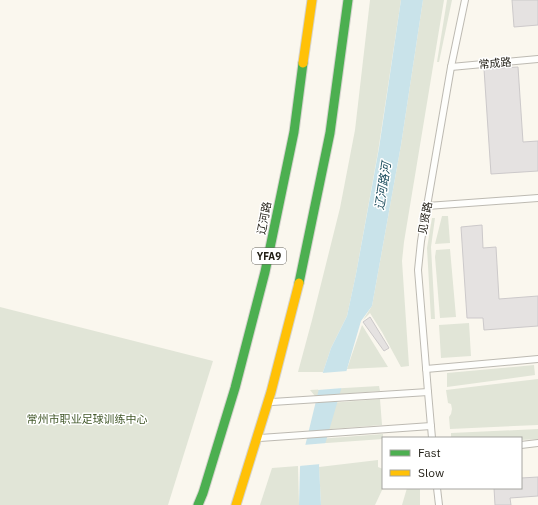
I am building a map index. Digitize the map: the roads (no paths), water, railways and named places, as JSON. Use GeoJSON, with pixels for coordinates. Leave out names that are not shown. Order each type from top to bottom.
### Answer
{"type":"FeatureCollection","features":[{"type":"Feature","properties":{"kind":"main road","name":"辽河路"},"geometry":{"type":"LineString","coordinates":[[198,505],[235,388],[265,272],[294,132],[312,0]]}},
{"type":"Feature","properties":{"kind":"main road"},"geometry":{"type":"LineString","coordinates":[[236,505],[268,403],[300,280],[330,133],[348,0]]}},
{"type":"Feature","properties":{"kind":"lane","name":"见贤路"},"geometry":{"type":"LineString","coordinates":[[432,437],[418,270],[421,240],[451,67],[465,0]]}},
{"type":"Feature","properties":{"kind":"lane","name":"常成路"},"geometry":{"type":"LineString","coordinates":[[451,67],[538,59]]}},
{"type":"Feature","properties":{"kind":"lane"},"geometry":{"type":"LineString","coordinates":[[427,206],[538,198]]}},
{"type":"Feature","properties":{"kind":"lane"},"geometry":{"type":"LineString","coordinates":[[426,369],[538,359]]}},
{"type":"Feature","properties":{"kind":"lane"},"geometry":{"type":"LineString","coordinates":[[268,403],[428,392]]}},
{"type":"Feature","properties":{"kind":"lane"},"geometry":{"type":"LineString","coordinates":[[257,439],[431,426]]}},
{"type":"Feature","properties":{"kind":"lane"},"geometry":{"type":"LineString","coordinates":[[522,444],[538,443]]}},
{"type":"Feature","properties":{"kind":"lane"},"geometry":{"type":"LineString","coordinates":[[437,489],[439,505]]}},
{"type":"Feature","properties":{"kind":"water","name":"辽河路河"},"geometry":{"type":"Polygon","coordinates":[[[401,0],[423,0],[401,145],[372,306],[361,321],[319,465],[321,505],[299,505],[300,467],[323,372],[331,348],[347,316],[356,274],[379,148],[401,0]]]}},
{"type":"Feature","properties":{"kind":"park label","name":"常州市职业足球训练中心"},"geometry":{"type":"Point","coordinates":[87,419]}}]}
